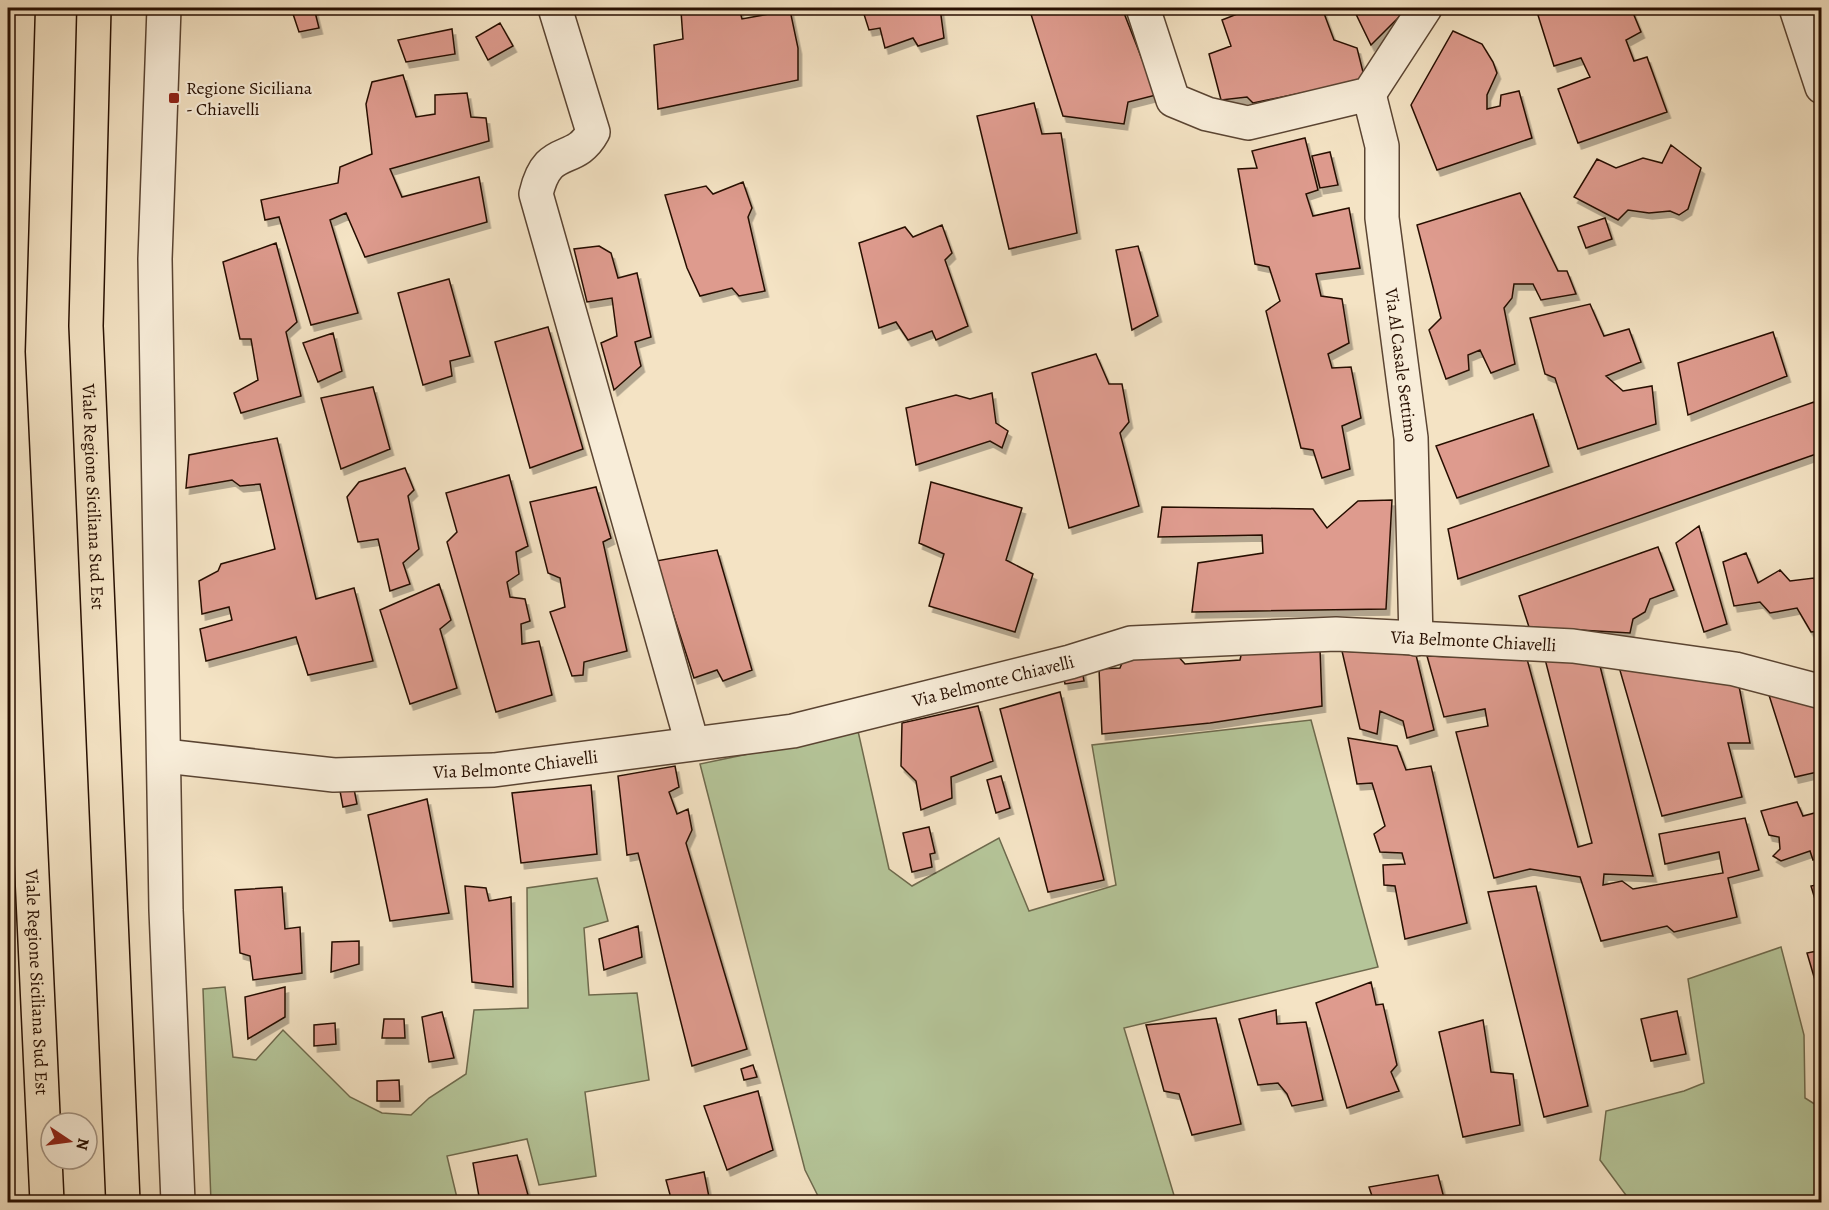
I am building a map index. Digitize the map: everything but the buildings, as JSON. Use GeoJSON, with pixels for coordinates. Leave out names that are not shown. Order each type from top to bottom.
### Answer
{"type":"FeatureCollection","features":[{"type":"Feature","properties":{"kind":"main road","name":"Viale Regione Siciliana Sud Est"},"geometry":{"type":"LineString","coordinates":[[18,8],[8,352],[47,1203]]}},
{"type":"Feature","properties":{"kind":"main road","name":"Viale Regione Siciliana Sud Est"},"geometry":{"type":"LineString","coordinates":[[94,8],[86,326],[123,1203]]}},
{"type":"Feature","properties":{"kind":"street"},"geometry":{"type":"LineString","coordinates":[[164,8],[155,259],[166,910],[178,1203]]}},
{"type":"Feature","properties":{"kind":"street"},"geometry":{"type":"LineString","coordinates":[[555,8],[593,132],[585,147],[551,161],[541,174],[536,194],[692,743]]}},
{"type":"Feature","properties":{"kind":"street"},"geometry":{"type":"LineString","coordinates":[[1143,8],[1173,100],[1208,114],[1248,123],[1369,94],[1425,8]]}},
{"type":"Feature","properties":{"kind":"street"},"geometry":{"type":"LineString","coordinates":[[1796,8],[1821,87]]}},
{"type":"Feature","properties":{"kind":"street","name":"Via Al Casale Settimo"},"geometry":{"type":"LineString","coordinates":[[1369,94],[1382,146],[1382,218],[1411,438],[1416,639]]}},
{"type":"Feature","properties":{"kind":"street","name":"Via Belmonte Chiavelli"},"geometry":{"type":"LineString","coordinates":[[165,756],[334,775],[494,770],[793,731],[1058,665],[1131,643],[1336,634],[1573,646],[1735,669],[1821,692]]}},
{"type":"Feature","properties":{"kind":"green space"},"geometry":{"type":"Polygon","coordinates":[[[1311,720],[1378,967],[1124,1028],[1176,1202],[821,1202],[805,1170],[700,764],[858,731],[889,869],[912,886],[999,838],[1029,911],[1116,885],[1092,745],[1311,720]]]}},
{"type":"Feature","properties":{"kind":"green space"},"geometry":{"type":"Polygon","coordinates":[[[597,878],[608,921],[584,928],[589,995],[637,993],[649,1080],[585,1092],[596,1176],[539,1185],[527,1139],[447,1156],[458,1202],[211,1202],[203,989],[225,987],[233,1057],[256,1060],[283,1030],[350,1097],[382,1113],[411,1115],[429,1098],[466,1074],[474,1010],[528,1008],[527,888],[597,878]]]}},
{"type":"Feature","properties":{"kind":"green space"},"geometry":{"type":"Polygon","coordinates":[[[1781,947],[1804,1035],[1805,1098],[1821,1108],[1821,1202],[1631,1202],[1600,1160],[1606,1111],[1684,1091],[1704,1083],[1688,979],[1781,947]]]}},
{"type":"Feature","properties":{"kind":"place","name":"Regione Siciliana - Chiavelli"},"geometry":{"type":"Point","coordinates":[174,98]}}]}
